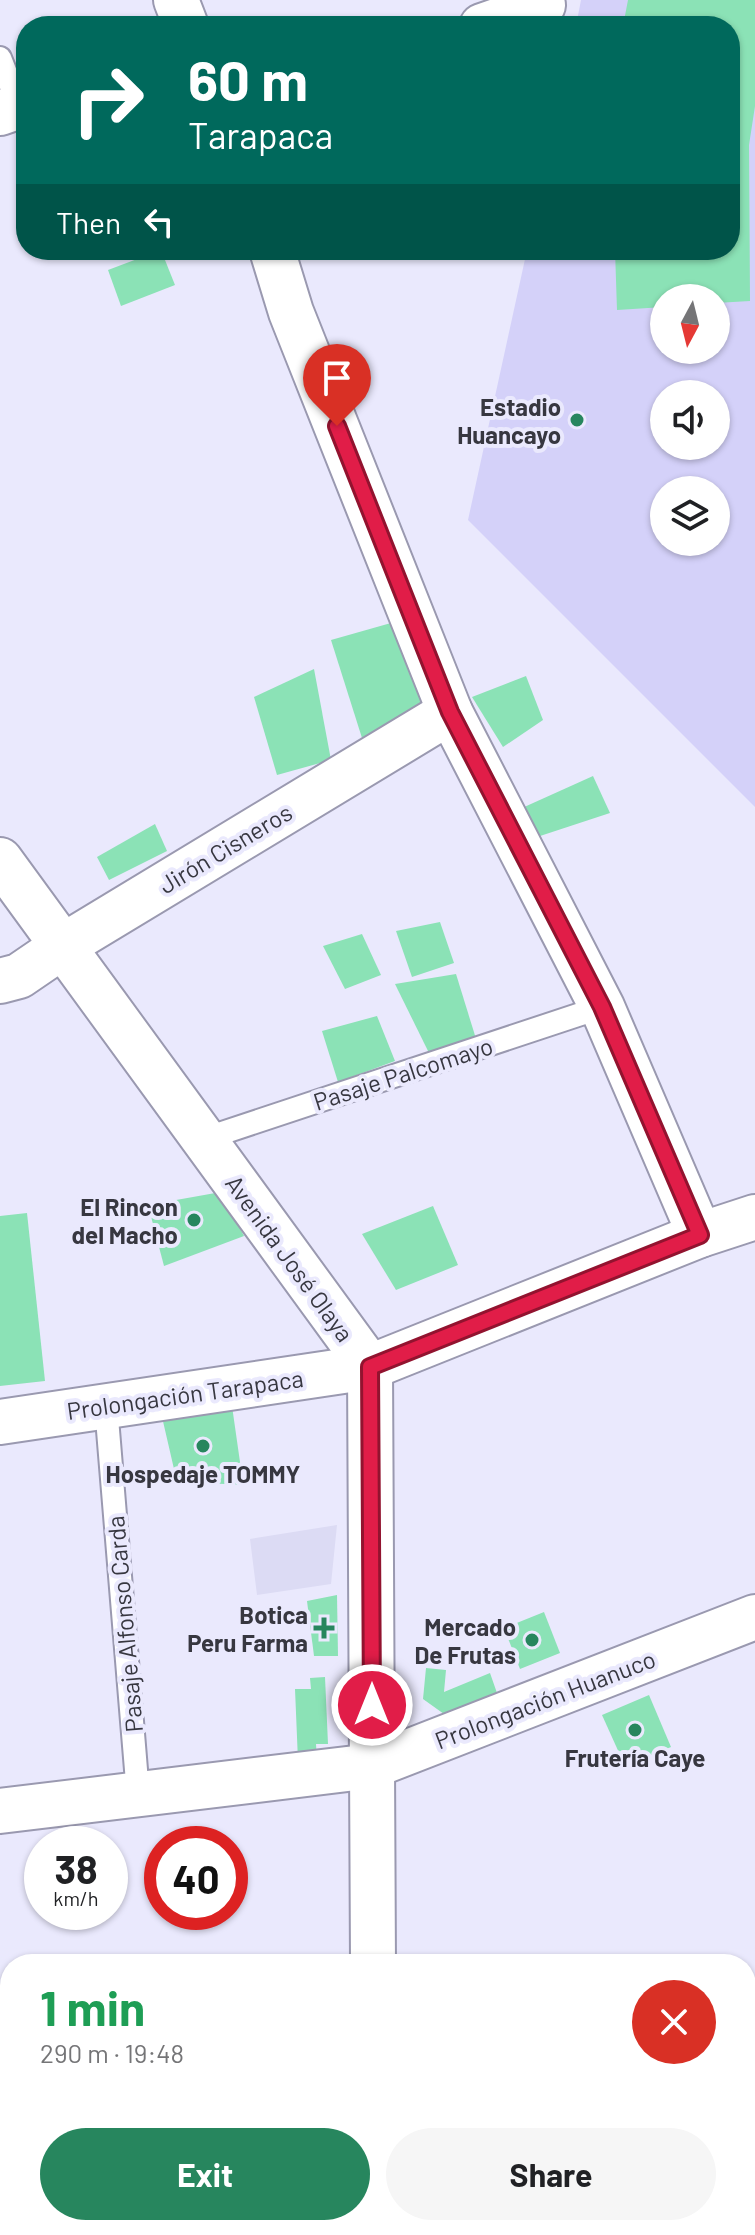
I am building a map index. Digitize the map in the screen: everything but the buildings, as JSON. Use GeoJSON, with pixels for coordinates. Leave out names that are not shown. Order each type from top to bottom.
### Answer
{"type":"FeatureCollection","features":[{"type":"Feature","properties":{"kind":"street"},"geometry":{"type":"LineString","coordinates":[[520,16],[542,10]]}},
{"type":"Feature","properties":{"kind":"street"},"geometry":{"type":"LineString","coordinates":[[275,260],[291,312],[450,712],[602,1007],[700,1235]]}},
{"type":"Feature","properties":{"kind":"street","name":"Jirón Cisneros"},"geometry":{"type":"LineString","coordinates":[[0,981],[19,976],[63,946],[450,712]]}},
{"type":"Feature","properties":{"kind":"street","name":"Avenida José Olaya"},"geometry":{"type":"LineString","coordinates":[[0,860],[370,1367],[373,1954]]}},
{"type":"Feature","properties":{"kind":"street","name":"Prolongación Tarapaca"},"geometry":{"type":"LineString","coordinates":[[0,1422],[370,1367],[700,1235],[755,1217]]}},
{"type":"Feature","properties":{"kind":"street","name":"Prolongación Huanuco"},"geometry":{"type":"LineString","coordinates":[[0,1811],[372,1766],[755,1617]]}},
{"type":"Feature","properties":{"kind":"lane"},"geometry":{"type":"LineString","coordinates":[[0,58],[15,108]]}},
{"type":"Feature","properties":{"kind":"lane","name":"Pasaje Palcomayo"},"geometry":{"type":"LineString","coordinates":[[204,1139],[602,1007]]}},
{"type":"Feature","properties":{"kind":"lane","name":"Pasaje Alfonso Carda"},"geometry":{"type":"LineString","coordinates":[[106,1406],[138,1794]]}},
{"type":"Feature","properties":{"kind":"shaded area","name":"Estadio Huancayo"},"geometry":{"type":"Polygon","coordinates":[[[581,0],[755,0],[755,807],[468,520],[525,260],[740,260],[740,16],[578,16],[581,0]]]}},
{"type":"Feature","properties":{"kind":"shaded area"},"geometry":{"type":"Polygon","coordinates":[[[337,1525],[331,1584],[257,1595],[250,1539],[337,1525]]]}},
{"type":"Feature","properties":{"kind":"place","name":"Estadio Huancayo"},"geometry":{"type":"Point","coordinates":[577,420]}},
{"type":"Feature","properties":{"kind":"place","name":"El Rincon del Macho"},"geometry":{"type":"Point","coordinates":[194,1220]}},
{"type":"Feature","properties":{"kind":"place","name":"Hospedaje TOMMY"},"geometry":{"type":"Point","coordinates":[203,1446]}},
{"type":"Feature","properties":{"kind":"place","name":"Botica Peru Farma"},"geometry":{"type":"Point","coordinates":[324,1628]}},
{"type":"Feature","properties":{"kind":"place","name":"Mercado De Frutas"},"geometry":{"type":"Point","coordinates":[532,1640]}},
{"type":"Feature","properties":{"kind":"place","name":"Frutería Caye"},"geometry":{"type":"Point","coordinates":[635,1730]}},
{"type":"Feature","properties":{"kind":"route"},"geometry":{"type":"LineString","coordinates":[[337,426],[450,712],[602,1007],[700,1235],[370,1367],[372,1705]]}}]}
